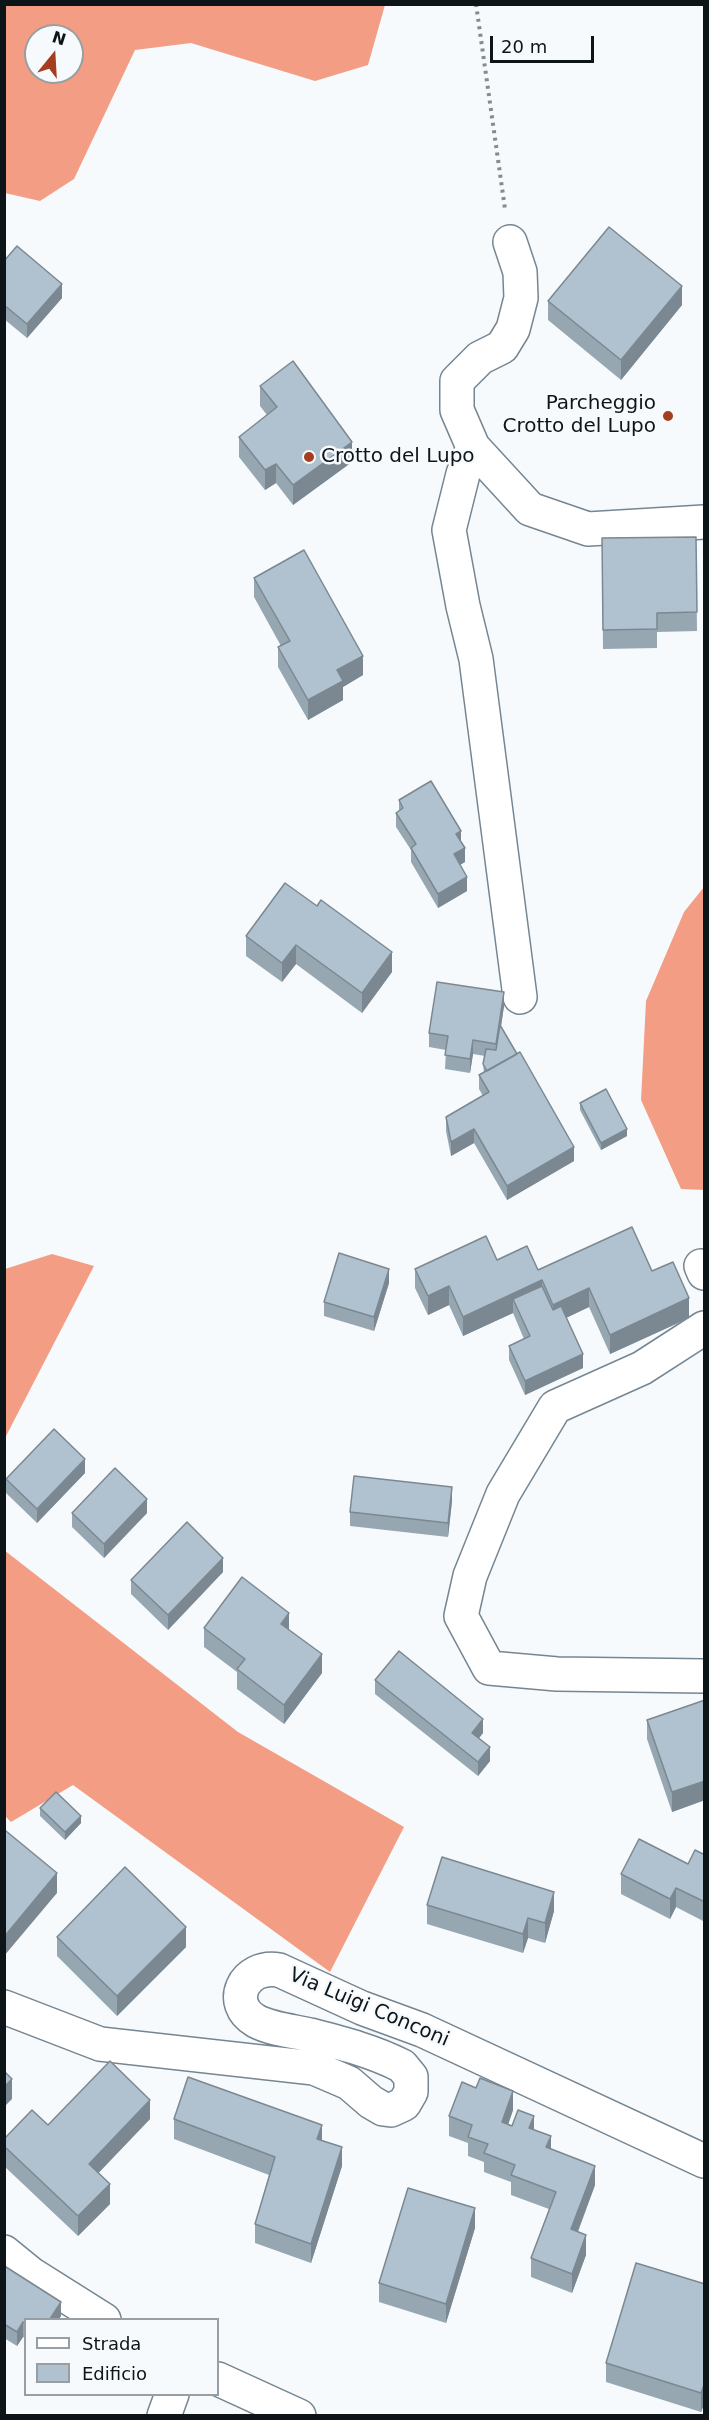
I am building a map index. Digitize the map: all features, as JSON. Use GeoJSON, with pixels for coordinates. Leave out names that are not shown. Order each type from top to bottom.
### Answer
{"type":"FeatureCollection","features":[{"type":"Feature","properties":{"kind":"street"},"geometry":{"type":"LineString","coordinates":[[510,242],[520,272],[521,298],[513,329],[502,347],[480,358],[457,381],[458,410],[473,447],[530,508],[588,529],[705,522]]}},
{"type":"Feature","properties":{"kind":"street"},"geometry":{"type":"LineString","coordinates":[[473,447],[449,530],[463,606],[477,659],[520,997]]}},
{"type":"Feature","properties":{"kind":"street"},"geometry":{"type":"LineString","coordinates":[[705,1328],[642,1368],[555,1407],[503,1494],[470,1576],[461,1616],[489,1668],[556,1674],[705,1676]]}},
{"type":"Feature","properties":{"kind":"street","name":"Via Luigi Conconi"},"geometry":{"type":"LineString","coordinates":[[4,2007],[100,2044],[314,2068],[349,2083],[376,2106],[383,2109],[404,2104],[409,2098],[413,2085],[408,2071],[402,2066],[343,2043],[269,2026],[250,2017],[242,2004],[242,1989],[245,1982],[255,1972],[262,1969],[279,1970],[362,2008],[443,2039],[705,2161]]}},
{"type":"Feature","properties":{"kind":"street"},"geometry":{"type":"LineString","coordinates":[[4,2252],[31,2274],[102,2318]]}},
{"type":"Feature","properties":{"kind":"street"},"geometry":{"type":"LineString","coordinates":[[219,2379],[299,2415]]}},
{"type":"Feature","properties":{"kind":"street"},"geometry":{"type":"LineString","coordinates":[[164,2415],[171,2396]]}},
{"type":"Feature","properties":{"kind":"path"},"geometry":{"type":"LineString","coordinates":[[476,4],[510,242]]}},
{"type":"Feature","properties":{"kind":"shaded area"},"geometry":{"type":"Polygon","coordinates":[[[5,4],[385,4],[368,65],[315,81],[191,43],[135,50],[74,179],[40,201],[5,193],[5,4]]]}},
{"type":"Feature","properties":{"kind":"shaded area"},"geometry":{"type":"Polygon","coordinates":[[[704,887],[704,1190],[681,1189],[641,1100],[646,1001],[684,912],[704,887]]]}},
{"type":"Feature","properties":{"kind":"shaded area"},"geometry":{"type":"Polygon","coordinates":[[[52,1254],[94,1266],[5,1438],[5,1269],[52,1254]]]}},
{"type":"Feature","properties":{"kind":"shaded area"},"geometry":{"type":"Polygon","coordinates":[[[4,1550],[238,1732],[404,1827],[330,1972],[73,1785],[11,1822],[5,1816],[4,1550]]]}},
{"type":"Feature","properties":{"kind":"building"},"geometry":{"type":"Polygon","coordinates":[[[609,227],[682,286],[621,360],[548,301],[609,227]]]}},
{"type":"Feature","properties":{"kind":"building"},"geometry":{"type":"Polygon","coordinates":[[[17,246],[62,284],[27,324],[4,305],[4,261],[17,246]]]}},
{"type":"Feature","properties":{"kind":"building"},"geometry":{"type":"Polygon","coordinates":[[[293,361],[352,442],[293,485],[276,464],[265,470],[239,437],[277,407],[260,386],[293,361]]]}},
{"type":"Feature","properties":{"kind":"building"},"geometry":{"type":"Polygon","coordinates":[[[696,537],[697,612],[657,613],[657,629],[603,630],[602,538],[696,537]]]}},
{"type":"Feature","properties":{"kind":"building"},"geometry":{"type":"Polygon","coordinates":[[[304,550],[363,656],[337,670],[343,681],[308,700],[278,647],[290,641],[254,578],[304,550]]]}},
{"type":"Feature","properties":{"kind":"building"},"geometry":{"type":"Polygon","coordinates":[[[431,781],[461,831],[456,834],[465,848],[454,854],[467,877],[438,894],[411,848],[416,844],[396,813],[403,808],[399,800],[431,781]]]}},
{"type":"Feature","properties":{"kind":"building"},"geometry":{"type":"Polygon","coordinates":[[[285,883],[317,906],[321,900],[392,952],[362,993],[296,945],[282,963],[246,936],[285,883]]]}},
{"type":"Feature","properties":{"kind":"building"},"geometry":{"type":"Polygon","coordinates":[[[437,982],[504,992],[496,1044],[473,1040],[470,1059],[445,1055],[448,1036],[429,1033],[437,982]]]}},
{"type":"Feature","properties":{"kind":"building"},"geometry":{"type":"Polygon","coordinates":[[[500,1025],[517,1054],[487,1071],[483,1064],[486,1049],[496,1050],[500,1025]]]}},
{"type":"Feature","properties":{"kind":"building"},"geometry":{"type":"Polygon","coordinates":[[[520,1052],[574,1147],[507,1186],[474,1129],[451,1142],[446,1117],[489,1092],[479,1075],[520,1052]]]}},
{"type":"Feature","properties":{"kind":"building"},"geometry":{"type":"Polygon","coordinates":[[[606,1089],[627,1129],[601,1143],[580,1103],[606,1089]]]}},
{"type":"Feature","properties":{"kind":"building"},"geometry":{"type":"Polygon","coordinates":[[[632,1227],[652,1271],[673,1262],[689,1298],[610,1335],[589,1288],[553,1305],[542,1280],[463,1317],[449,1286],[428,1296],[415,1269],[486,1236],[497,1260],[527,1246],[538,1270],[632,1227]]]}},
{"type":"Feature","properties":{"kind":"building"},"geometry":{"type":"Polygon","coordinates":[[[339,1253],[389,1269],[374,1317],[324,1302],[339,1253]]]}},
{"type":"Feature","properties":{"kind":"building"},"geometry":{"type":"Polygon","coordinates":[[[542,1286],[553,1310],[561,1306],[583,1354],[525,1381],[509,1346],[530,1336],[513,1299],[542,1286]]]}},
{"type":"Feature","properties":{"kind":"building"},"geometry":{"type":"Polygon","coordinates":[[[54,1429],[85,1459],[37,1509],[6,1479],[54,1429]]]}},
{"type":"Feature","properties":{"kind":"building"},"geometry":{"type":"Polygon","coordinates":[[[115,1468],[147,1499],[104,1544],[72,1513],[115,1468]]]}},
{"type":"Feature","properties":{"kind":"building"},"geometry":{"type":"Polygon","coordinates":[[[354,1476],[452,1487],[448,1523],[350,1512],[354,1476]]]}},
{"type":"Feature","properties":{"kind":"building"},"geometry":{"type":"Polygon","coordinates":[[[187,1522],[223,1558],[168,1615],[131,1580],[187,1522]]]}},
{"type":"Feature","properties":{"kind":"building"},"geometry":{"type":"Polygon","coordinates":[[[242,1577],[289,1613],[281,1624],[322,1654],[284,1705],[237,1669],[245,1659],[204,1628],[242,1577]]]}},
{"type":"Feature","properties":{"kind":"building"},"geometry":{"type":"Polygon","coordinates":[[[399,1651],[483,1719],[472,1733],[490,1747],[478,1762],[375,1680],[399,1651]]]}},
{"type":"Feature","properties":{"kind":"building"},"geometry":{"type":"Polygon","coordinates":[[[705,1700],[705,1781],[672,1792],[647,1720],[705,1700]]]}},
{"type":"Feature","properties":{"kind":"building"},"geometry":{"type":"Polygon","coordinates":[[[56,1792],[81,1816],[65,1832],[40,1808],[56,1792]]]}},
{"type":"Feature","properties":{"kind":"building"},"geometry":{"type":"Polygon","coordinates":[[[6,1831],[57,1873],[4,1937],[4,1833],[6,1831]]]}},
{"type":"Feature","properties":{"kind":"building"},"geometry":{"type":"Polygon","coordinates":[[[639,1839],[688,1864],[695,1850],[705,1855],[705,1902],[676,1888],[670,1899],[621,1874],[639,1839]]]}},
{"type":"Feature","properties":{"kind":"building"},"geometry":{"type":"Polygon","coordinates":[[[442,1857],[554,1892],[545,1923],[528,1918],[523,1934],[427,1905],[442,1857]]]}},
{"type":"Feature","properties":{"kind":"building"},"geometry":{"type":"Polygon","coordinates":[[[125,1867],[186,1927],[117,1996],[57,1937],[125,1867]]]}},
{"type":"Feature","properties":{"kind":"building"},"geometry":{"type":"Polygon","coordinates":[[[110,2061],[150,2100],[89,2164],[110,2184],[78,2216],[4,2146],[4,2139],[32,2110],[48,2125],[110,2061]]]}},
{"type":"Feature","properties":{"kind":"building"},"geometry":{"type":"Polygon","coordinates":[[[4,2071],[12,2079],[4,2087],[4,2071]]]}},
{"type":"Feature","properties":{"kind":"building"},"geometry":{"type":"Polygon","coordinates":[[[188,2077],[322,2125],[317,2139],[342,2147],[311,2244],[255,2224],[275,2157],[174,2119],[188,2077]]]}},
{"type":"Feature","properties":{"kind":"building"},"geometry":{"type":"Polygon","coordinates":[[[480,2078],[513,2091],[502,2122],[512,2126],[518,2110],[534,2116],[529,2128],[551,2136],[546,2147],[595,2166],[571,2229],[586,2235],[572,2274],[531,2258],[556,2192],[511,2175],[515,2165],[484,2153],[488,2144],[468,2137],[472,2125],[449,2116],[462,2082],[476,2088],[480,2078]]]}},
{"type":"Feature","properties":{"kind":"building"},"geometry":{"type":"Polygon","coordinates":[[[408,2188],[475,2208],[446,2304],[379,2283],[408,2188]]]}},
{"type":"Feature","properties":{"kind":"building"},"geometry":{"type":"Polygon","coordinates":[[[636,2263],[705,2284],[705,2382],[701,2393],[606,2363],[636,2263]]]}},
{"type":"Feature","properties":{"kind":"building"},"geometry":{"type":"Polygon","coordinates":[[[6,2267],[61,2302],[51,2318],[24,2318],[24,2323],[17,2332],[4,2324],[4,2269],[6,2267]]]}},
{"type":"Feature","properties":{"kind":"place","name":"Parcheggio Crotto del Lupo"},"geometry":{"type":"Point","coordinates":[668,416]}},
{"type":"Feature","properties":{"kind":"place","name":"Crotto del Lupo"},"geometry":{"type":"Point","coordinates":[309,457]}}]}
